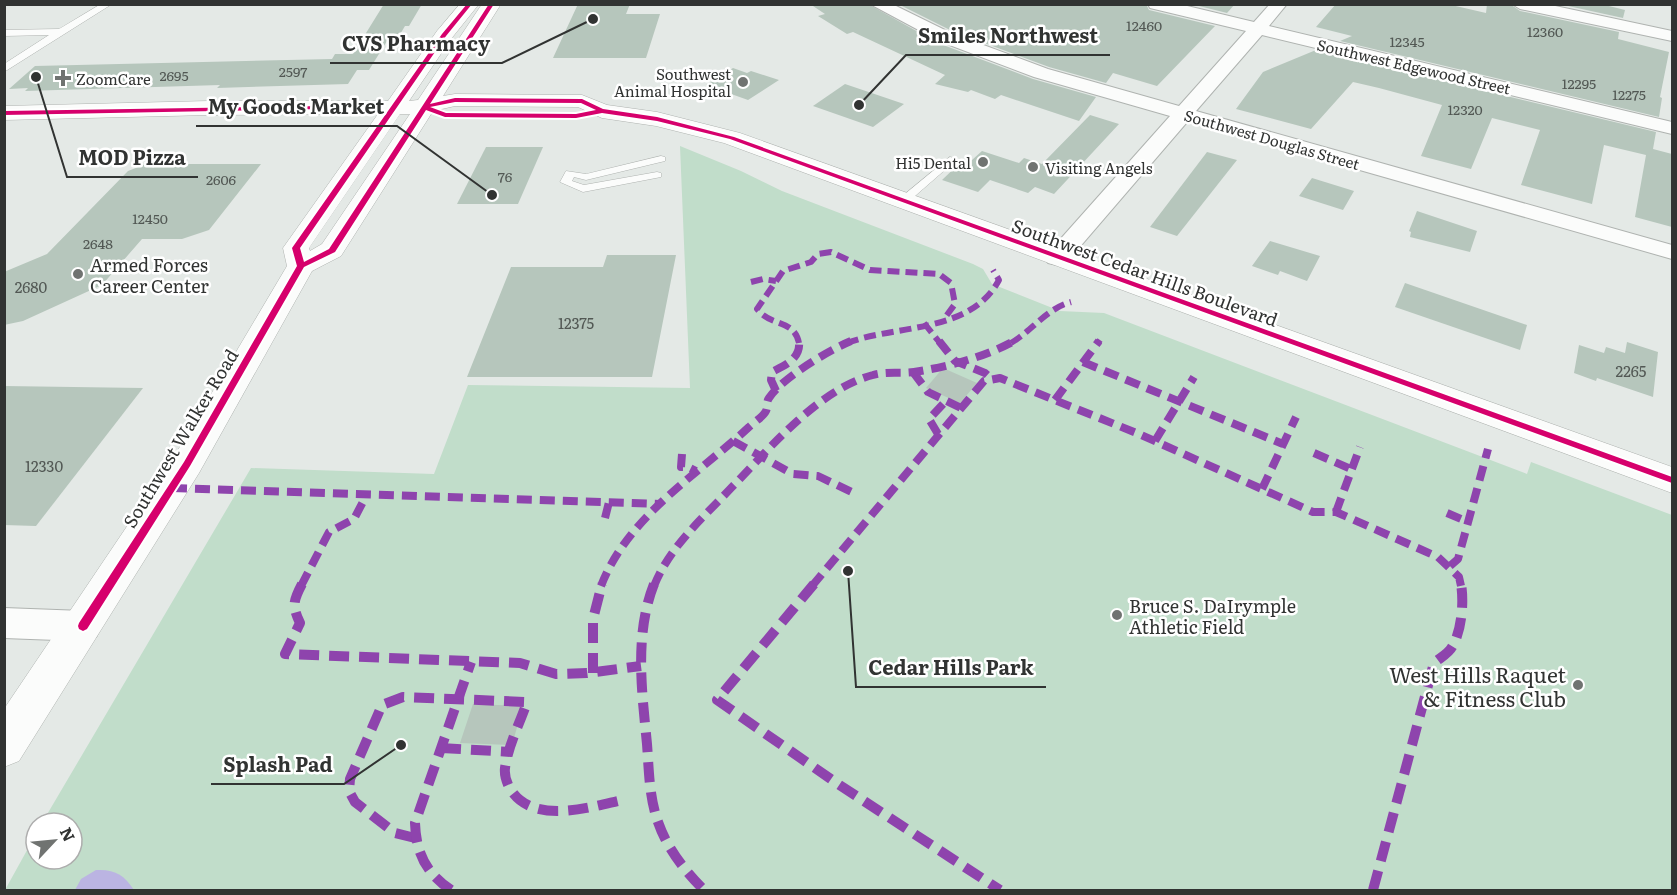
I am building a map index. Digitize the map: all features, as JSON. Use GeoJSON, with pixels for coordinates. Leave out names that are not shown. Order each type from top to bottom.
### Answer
{"type":"FeatureCollection","features":[{"type":"Feature","properties":{"kind":"main road","name":"Southwest Walker Road"},"geometry":{"type":"LineString","coordinates":[[4,747],[187,464],[301,266],[296,248],[444,35],[470,4]]}},
{"type":"Feature","properties":{"kind":"main road"},"geometry":{"type":"LineString","coordinates":[[301,266],[332,250],[492,4]]}},
{"type":"Feature","properties":{"kind":"main road","name":"Southwest Cedar Hills Boulevard"},"geometry":{"type":"LineString","coordinates":[[4,113],[424,106],[445,115],[576,116],[602,111],[657,119],[732,138],[1672,480]]}},
{"type":"Feature","properties":{"kind":"street","name":"Southwest Douglas Street"},"geometry":{"type":"LineString","coordinates":[[878,4],[945,37],[1022,66],[1672,252]]}},
{"type":"Feature","properties":{"kind":"street","name":"Southwest Edgewood Street"},"geometry":{"type":"LineString","coordinates":[[1156,4],[1672,128]]}},
{"type":"Feature","properties":{"kind":"street"},"geometry":{"type":"LineString","coordinates":[[1057,258],[1279,4]]}},
{"type":"Feature","properties":{"kind":"street"},"geometry":{"type":"LineString","coordinates":[[1523,5],[1672,36]]}},
{"type":"Feature","properties":{"kind":"street"},"geometry":{"type":"LineString","coordinates":[[4,623],[83,626]]}},
{"type":"Feature","properties":{"kind":"lane"},"geometry":{"type":"LineString","coordinates":[[4,69],[28,51],[108,4]]}},
{"type":"Feature","properties":{"kind":"lane"},"geometry":{"type":"LineString","coordinates":[[4,33],[63,32]]}},
{"type":"Feature","properties":{"kind":"lane"},"geometry":{"type":"LineString","coordinates":[[657,175],[583,189],[573,187],[566,182],[570,173],[586,177],[661,159]]}},
{"type":"Feature","properties":{"kind":"lane"},"geometry":{"type":"LineString","coordinates":[[903,201],[950,160]]}},
{"type":"Feature","properties":{"kind":"green space"},"geometry":{"type":"Polygon","coordinates":[[[680,146],[782,191],[973,264],[983,269],[992,284],[1060,311],[1104,313],[1527,474],[1531,462],[1672,515],[1672,890],[5,890],[24,856],[24,871],[84,871],[84,811],[49,811],[251,468],[434,474],[468,385],[690,388],[680,146]]]}},
{"type":"Feature","properties":{"kind":"shaded area"},"geometry":{"type":"Polygon","coordinates":[[[96,870],[118,874],[127,880],[134,890],[75,890],[81,879],[96,870]]]}},
{"type":"Feature","properties":{"kind":"building"},"geometry":{"type":"Polygon","coordinates":[[[384,4],[422,4],[409,26],[405,26],[396,41],[387,41],[369,70],[357,70],[348,84],[25,91],[28,88],[9,89],[35,66],[332,59],[335,54],[353,54],[384,4]]]}},
{"type":"Feature","properties":{"kind":"building"},"geometry":{"type":"Polygon","coordinates":[[[578,4],[630,4],[626,14],[660,14],[646,58],[553,58],[578,4]]]}},
{"type":"Feature","properties":{"kind":"building"},"geometry":{"type":"Polygon","coordinates":[[[810,4],[868,4],[938,43],[1033,79],[1096,97],[1079,121],[1001,95],[995,99],[971,90],[968,92],[935,84],[945,75],[853,32],[847,34],[818,16],[825,14],[810,4]]]}},
{"type":"Feature","properties":{"kind":"building"},"geometry":{"type":"Polygon","coordinates":[[[898,4],[1146,4],[1149,10],[1215,26],[1157,86],[1113,73],[1106,83],[1049,67],[952,31],[898,4]]]}},
{"type":"Feature","properties":{"kind":"building"},"geometry":{"type":"Polygon","coordinates":[[[1191,4],[1235,4],[1227,13],[1191,4]]]}},
{"type":"Feature","properties":{"kind":"building"},"geometry":{"type":"Polygon","coordinates":[[[1336,4],[1447,4],[1486,13],[1487,4],[1510,4],[1520,11],[1619,32],[1618,39],[1669,52],[1660,97],[1662,98],[1659,117],[1340,41],[1352,36],[1316,27],[1336,4]]]}},
{"type":"Feature","properties":{"kind":"building"},"geometry":{"type":"Polygon","coordinates":[[[1559,4],[1601,4],[1625,10],[1623,18],[1559,4]]]}},
{"type":"Feature","properties":{"kind":"building"},"geometry":{"type":"Polygon","coordinates":[[[1316,50],[1656,132],[1653,149],[1672,154],[1672,227],[1635,217],[1646,155],[1604,145],[1592,204],[1521,185],[1540,130],[1492,118],[1471,169],[1421,156],[1442,105],[1379,88],[1353,82],[1311,129],[1236,109],[1263,72],[1316,50]]]}},
{"type":"Feature","properties":{"kind":"building","name":"Southwest Animal Hospital"},"geometry":{"type":"Polygon","coordinates":[[[733,68],[779,80],[748,100],[706,85],[733,68]]]}},
{"type":"Feature","properties":{"kind":"building"},"geometry":{"type":"Polygon","coordinates":[[[845,84],[904,104],[873,127],[813,106],[845,84]]]}},
{"type":"Feature","properties":{"kind":"building"},"geometry":{"type":"Polygon","coordinates":[[[1090,115],[1119,124],[1054,194],[1035,187],[1028,193],[990,180],[978,192],[942,180],[965,158],[972,160],[982,151],[1019,163],[1024,158],[1042,164],[1090,115]]]}},
{"type":"Feature","properties":{"kind":"building"},"geometry":{"type":"Polygon","coordinates":[[[486,147],[543,147],[518,204],[457,204],[486,147]]]}},
{"type":"Feature","properties":{"kind":"building"},"geometry":{"type":"Polygon","coordinates":[[[1207,152],[1237,160],[1177,236],[1150,227],[1207,152]]]}},
{"type":"Feature","properties":{"kind":"building"},"geometry":{"type":"Polygon","coordinates":[[[146,164],[261,164],[209,230],[182,239],[142,239],[102,285],[23,321],[4,325],[4,272],[47,254],[128,171],[146,164]]]}},
{"type":"Feature","properties":{"kind":"building"},"geometry":{"type":"Polygon","coordinates":[[[1312,178],[1354,191],[1343,210],[1299,196],[1312,178]]]}},
{"type":"Feature","properties":{"kind":"building"},"geometry":{"type":"Polygon","coordinates":[[[1417,211],[1477,231],[1470,252],[1410,237],[1411,232],[1409,231],[1417,211]]]}},
{"type":"Feature","properties":{"kind":"building"},"geometry":{"type":"Polygon","coordinates":[[[1270,241],[1320,256],[1307,281],[1280,271],[1278,275],[1252,266],[1270,241]]]}},
{"type":"Feature","properties":{"kind":"building"},"geometry":{"type":"Polygon","coordinates":[[[607,255],[676,255],[652,377],[467,377],[511,267],[603,267],[607,255]]]}},
{"type":"Feature","properties":{"kind":"building"},"geometry":{"type":"Polygon","coordinates":[[[1405,283],[1527,325],[1520,350],[1395,307],[1405,283]]]}},
{"type":"Feature","properties":{"kind":"building"},"geometry":{"type":"Polygon","coordinates":[[[1627,342],[1658,352],[1653,397],[1597,378],[1596,381],[1574,373],[1579,345],[1604,353],[1606,347],[1625,353],[1627,342]]]}},
{"type":"Feature","properties":{"kind":"building"},"geometry":{"type":"Polygon","coordinates":[[[943,368],[977,383],[960,403],[926,388],[943,368]]]}},
{"type":"Feature","properties":{"kind":"building"},"geometry":{"type":"Polygon","coordinates":[[[4,386],[143,388],[36,526],[4,525],[4,386]]]}},
{"type":"Feature","properties":{"kind":"building"},"geometry":{"type":"Polygon","coordinates":[[[473,704],[523,706],[512,745],[460,743],[473,704]]]}},
{"type":"Feature","properties":{"kind":"marked path"},"geometry":{"type":"LineString","coordinates":[[776,391],[771,380],[772,372],[793,361],[800,345],[798,336],[788,325],[765,319],[757,309],[783,271],[811,262],[818,254],[831,252],[870,270],[939,274],[951,283],[955,304],[944,319]]}},
{"type":"Feature","properties":{"kind":"marked path"},"geometry":{"type":"LineString","coordinates":[[593,673],[593,619],[598,595],[608,569],[641,523],[703,464],[716,457],[766,411],[768,399],[806,366],[828,351],[851,341],[935,323],[976,307],[991,295],[999,280],[993,270]]}},
{"type":"Feature","properties":{"kind":"marked path"},"geometry":{"type":"LineString","coordinates":[[751,282],[763,279],[776,281]]}},
{"type":"Feature","properties":{"kind":"marked path"},"geometry":{"type":"LineString","coordinates":[[704,890],[691,877],[670,848],[654,809],[650,786],[642,675],[643,634],[651,593],[664,564],[689,532],[766,453],[804,417],[836,392],[873,375],[913,372],[995,350],[1019,338],[1055,308],[1071,302]]}},
{"type":"Feature","properties":{"kind":"marked path"},"geometry":{"type":"LineString","coordinates":[[924,323],[955,361],[985,373],[993,380]]}},
{"type":"Feature","properties":{"kind":"marked path"},"geometry":{"type":"LineString","coordinates":[[1055,400],[1100,340]]}},
{"type":"Feature","properties":{"kind":"marked path"},"geometry":{"type":"LineString","coordinates":[[1083,362],[1283,444]]}},
{"type":"Feature","properties":{"kind":"marked path"},"geometry":{"type":"LineString","coordinates":[[913,372],[928,392],[961,408]]}},
{"type":"Feature","properties":{"kind":"marked path"},"geometry":{"type":"LineString","coordinates":[[1155,441],[1194,377]]}},
{"type":"Feature","properties":{"kind":"marked path"},"geometry":{"type":"LineString","coordinates":[[1000,890],[838,784],[717,700],[984,381],[1000,378],[1139,434],[1313,512],[1336,512],[1438,557],[1459,577],[1464,601],[1456,638],[1452,648],[1434,663],[1373,890]]}},
{"type":"Feature","properties":{"kind":"marked path"},"geometry":{"type":"LineString","coordinates":[[938,434],[929,419],[946,401]]}},
{"type":"Feature","properties":{"kind":"marked path"},"geometry":{"type":"LineString","coordinates":[[1262,489],[1296,417]]}},
{"type":"Feature","properties":{"kind":"marked path"},"geometry":{"type":"LineString","coordinates":[[733,441],[793,474],[818,476],[858,495]]}},
{"type":"Feature","properties":{"kind":"marked path"},"geometry":{"type":"LineString","coordinates":[[1336,512],[1360,447]]}},
{"type":"Feature","properties":{"kind":"marked path"},"geometry":{"type":"LineString","coordinates":[[1450,566],[1458,559],[1488,449]]}},
{"type":"Feature","properties":{"kind":"marked path"},"geometry":{"type":"LineString","coordinates":[[1314,453],[1351,469]]}},
{"type":"Feature","properties":{"kind":"marked path"},"geometry":{"type":"LineString","coordinates":[[682,454],[681,467],[688,467],[696,471]]}},
{"type":"Feature","properties":{"kind":"marked path"},"geometry":{"type":"LineString","coordinates":[[172,488],[660,504]]}},
{"type":"Feature","properties":{"kind":"marked path"},"geometry":{"type":"LineString","coordinates":[[367,494],[354,519],[329,532],[293,601],[293,608],[300,623],[285,654],[520,663],[556,674],[587,673],[641,666]]}},
{"type":"Feature","properties":{"kind":"marked path"},"geometry":{"type":"LineString","coordinates":[[605,518],[609,502]]}},
{"type":"Feature","properties":{"kind":"marked path"},"geometry":{"type":"LineString","coordinates":[[1447,513],[1468,522]]}},
{"type":"Feature","properties":{"kind":"marked path"},"geometry":{"type":"LineString","coordinates":[[451,890],[434,877],[423,862],[417,844],[415,823],[471,662]]}},
{"type":"Feature","properties":{"kind":"marked path"},"geometry":{"type":"LineString","coordinates":[[415,838],[395,833],[355,802],[349,791],[350,779],[382,705],[403,697],[527,702],[505,769],[509,788],[519,801],[533,808],[569,810],[622,800]]}},
{"type":"Feature","properties":{"kind":"marked path"},"geometry":{"type":"LineString","coordinates":[[441,748],[512,752]]}},
{"type":"Feature","properties":{"kind":"cycle path"},"geometry":{"type":"LineString","coordinates":[[301,266],[296,248],[444,35],[470,4]]}},
{"type":"Feature","properties":{"kind":"cycle path"},"geometry":{"type":"LineString","coordinates":[[83,626],[187,464],[301,266],[332,250],[492,4]]}},
{"type":"Feature","properties":{"kind":"cycle path"},"geometry":{"type":"LineString","coordinates":[[424,107],[455,100],[582,101],[602,111],[657,119],[732,138],[1672,480]]}},
{"type":"Feature","properties":{"kind":"cycle path"},"geometry":{"type":"LineString","coordinates":[[4,113],[323,107]]}},
{"type":"Feature","properties":{"kind":"cycle path"},"geometry":{"type":"LineString","coordinates":[[424,107],[445,115],[576,116],[602,111]]}},
{"type":"Feature","properties":{"kind":"place","name":"CVS Pharmacy"},"geometry":{"type":"Point","coordinates":[593,19]}},
{"type":"Feature","properties":{"kind":"place","name":"MOD Pizza"},"geometry":{"type":"Point","coordinates":[36,77]}},
{"type":"Feature","properties":{"kind":"place","name":"ZoomCare"},"geometry":{"type":"Point","coordinates":[63,78]}},
{"type":"Feature","properties":{"kind":"place","name":"Southwest Animal Hospital"},"geometry":{"type":"Point","coordinates":[743,82]}},
{"type":"Feature","properties":{"kind":"place","name":"Smiles Northwest"},"geometry":{"type":"Point","coordinates":[859,105]}},
{"type":"Feature","properties":{"kind":"place","name":"Hi5 Dental"},"geometry":{"type":"Point","coordinates":[983,162]}},
{"type":"Feature","properties":{"kind":"place","name":"Visiting Angels"},"geometry":{"type":"Point","coordinates":[1033,167]}},
{"type":"Feature","properties":{"kind":"place","name":"My Goods Market"},"geometry":{"type":"Point","coordinates":[492,195]}},
{"type":"Feature","properties":{"kind":"place","name":"Armed Forces Career Center"},"geometry":{"type":"Point","coordinates":[78,274]}},
{"type":"Feature","properties":{"kind":"place","name":"Cedar Hills Park"},"geometry":{"type":"Point","coordinates":[848,571]}},
{"type":"Feature","properties":{"kind":"place","name":"Bruce S. DaIrymple Athletic Field"},"geometry":{"type":"Point","coordinates":[1117,615]}},
{"type":"Feature","properties":{"kind":"place","name":"West Hills Raquet & Fitness Club"},"geometry":{"type":"Point","coordinates":[1578,685]}},
{"type":"Feature","properties":{"kind":"place","name":"Splash Pad"},"geometry":{"type":"Point","coordinates":[401,745]}}]}
